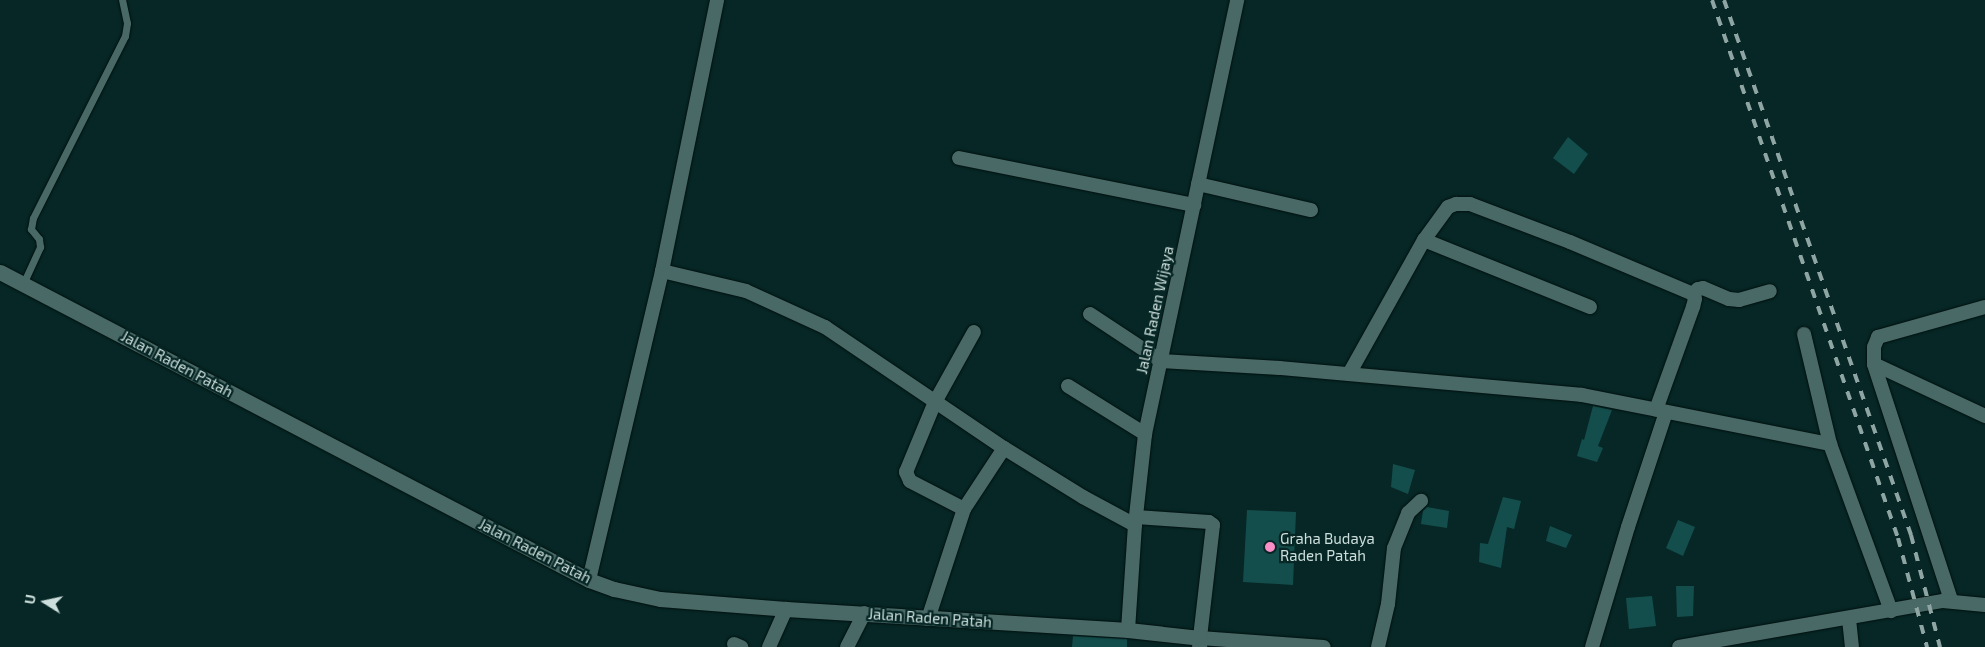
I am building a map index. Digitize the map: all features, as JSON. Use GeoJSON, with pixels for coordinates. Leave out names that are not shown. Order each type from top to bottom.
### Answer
{"type":"FeatureCollection","features":[{"type":"Feature","properties":{"kind":"street"},"geometry":{"type":"LineString","coordinates":[[589,580],[662,271],[717,0]]}},
{"type":"Feature","properties":{"kind":"street","name":"Jalan Raden Wijaya"},"geometry":{"type":"LineString","coordinates":[[1128,630],[1145,434],[1236,0]]}},
{"type":"Feature","properties":{"kind":"street"},"geometry":{"type":"LineString","coordinates":[[960,158],[1194,205]]}},
{"type":"Feature","properties":{"kind":"street"},"geometry":{"type":"LineString","coordinates":[[1198,184],[1311,210]]}},
{"type":"Feature","properties":{"kind":"street"},"geometry":{"type":"LineString","coordinates":[[1349,374],[1424,240],[1448,207],[1456,204],[1470,204],[1570,242],[1693,294],[1695,299],[1693,307],[1592,647]]}},
{"type":"Feature","properties":{"kind":"street"},"geometry":{"type":"LineString","coordinates":[[1424,240],[1590,307]]}},
{"type":"Feature","properties":{"kind":"street"},"geometry":{"type":"LineString","coordinates":[[662,271],[746,291],[825,328],[1004,448],[1083,496],[1136,521],[1209,522],[1213,525],[1200,642],[1324,647]]}},
{"type":"Feature","properties":{"kind":"street","name":"Jalan Raden Patah"},"geometry":{"type":"LineString","coordinates":[[0,272],[589,580],[630,594],[660,599],[786,609],[1128,630],[1200,642]]}},
{"type":"Feature","properties":{"kind":"street"},"geometry":{"type":"LineString","coordinates":[[1693,294],[1698,288],[1702,288],[1729,299],[1739,300],[1770,291]]}},
{"type":"Feature","properties":{"kind":"street"},"geometry":{"type":"LineString","coordinates":[[1951,600],[1874,364],[1874,347],[1878,337],[1985,307]]}},
{"type":"Feature","properties":{"kind":"street"},"geometry":{"type":"LineString","coordinates":[[1090,314],[1161,361],[1349,374],[1582,395],[1830,444]]}},
{"type":"Feature","properties":{"kind":"street"},"geometry":{"type":"LineString","coordinates":[[964,509],[910,481],[906,472],[935,402],[974,332]]}},
{"type":"Feature","properties":{"kind":"street"},"geometry":{"type":"LineString","coordinates":[[1804,334],[1830,444],[1891,611]]}},
{"type":"Feature","properties":{"kind":"street"},"geometry":{"type":"LineString","coordinates":[[1874,364],[1985,416]]}},
{"type":"Feature","properties":{"kind":"street"},"geometry":{"type":"LineString","coordinates":[[1068,386],[1145,434]]}},
{"type":"Feature","properties":{"kind":"street"},"geometry":{"type":"LineString","coordinates":[[928,619],[964,509],[1004,448]]}},
{"type":"Feature","properties":{"kind":"street"},"geometry":{"type":"LineString","coordinates":[[1378,647],[1388,604],[1394,548],[1408,513],[1421,501]]}},
{"type":"Feature","properties":{"kind":"street"},"geometry":{"type":"LineString","coordinates":[[1679,647],[1951,600],[1985,604]]}},
{"type":"Feature","properties":{"kind":"street"},"geometry":{"type":"LineString","coordinates":[[769,647],[786,609]]}},
{"type":"Feature","properties":{"kind":"street"},"geometry":{"type":"LineString","coordinates":[[847,647],[864,613]]}},
{"type":"Feature","properties":{"kind":"street"},"geometry":{"type":"LineString","coordinates":[[1849,619],[1852,647]]}},
{"type":"Feature","properties":{"kind":"lane"},"geometry":{"type":"LineString","coordinates":[[23,284],[40,248],[39,240],[31,229],[33,218],[126,36],[127,23],[122,0]]}},
{"type":"Feature","properties":{"kind":"building"},"geometry":{"type":"Polygon","coordinates":[[[1568,137],[1588,154],[1574,174],[1553,158],[1568,137]]]}},
{"type":"Feature","properties":{"kind":"building"},"geometry":{"type":"Polygon","coordinates":[[[1593,406],[1612,410],[1598,446],[1603,448],[1597,462],[1577,456],[1582,439],[1584,440],[1593,406]]]}},
{"type":"Feature","properties":{"kind":"building"},"geometry":{"type":"Polygon","coordinates":[[[1393,464],[1415,470],[1408,494],[1391,487],[1393,464]]]}},
{"type":"Feature","properties":{"kind":"building"},"geometry":{"type":"Polygon","coordinates":[[[1503,497],[1521,501],[1514,529],[1507,527],[1501,568],[1479,562],[1480,543],[1488,544],[1503,497]]]}},
{"type":"Feature","properties":{"kind":"building"},"geometry":{"type":"Polygon","coordinates":[[[1427,507],[1449,511],[1447,528],[1421,524],[1423,511],[1427,507]]]}},
{"type":"Feature","properties":{"kind":"building","name":"Graha Budaya Raden Patah"},"geometry":{"type":"Polygon","coordinates":[[[1247,510],[1296,512],[1293,585],[1243,582],[1247,510]]]}},
{"type":"Feature","properties":{"kind":"building"},"geometry":{"type":"Polygon","coordinates":[[[1678,520],[1695,527],[1683,556],[1666,548],[1678,520]]]}},
{"type":"Feature","properties":{"kind":"building"},"geometry":{"type":"Polygon","coordinates":[[[1550,526],[1572,535],[1566,548],[1546,541],[1550,526]]]}},
{"type":"Feature","properties":{"kind":"building"},"geometry":{"type":"Polygon","coordinates":[[[1676,586],[1694,586],[1693,616],[1677,617],[1676,586]]]}},
{"type":"Feature","properties":{"kind":"building"},"geometry":{"type":"Polygon","coordinates":[[[1652,596],[1656,626],[1629,629],[1626,598],[1652,596]]]}},
{"type":"Feature","properties":{"kind":"building"},"geometry":{"type":"Polygon","coordinates":[[[1073,636],[1127,639],[1127,647],[1072,647],[1073,636]]]}},
{"type":"Feature","properties":{"kind":"railway"},"geometry":{"type":"LineString","coordinates":[[1712,0],[1898,538],[1927,647]]}},
{"type":"Feature","properties":{"kind":"railway"},"geometry":{"type":"LineString","coordinates":[[1724,0],[1911,535],[1940,647]]}},
{"type":"Feature","properties":{"kind":"place","name":"Graha Budaya Raden Patah"},"geometry":{"type":"Point","coordinates":[1270,547]}}]}
